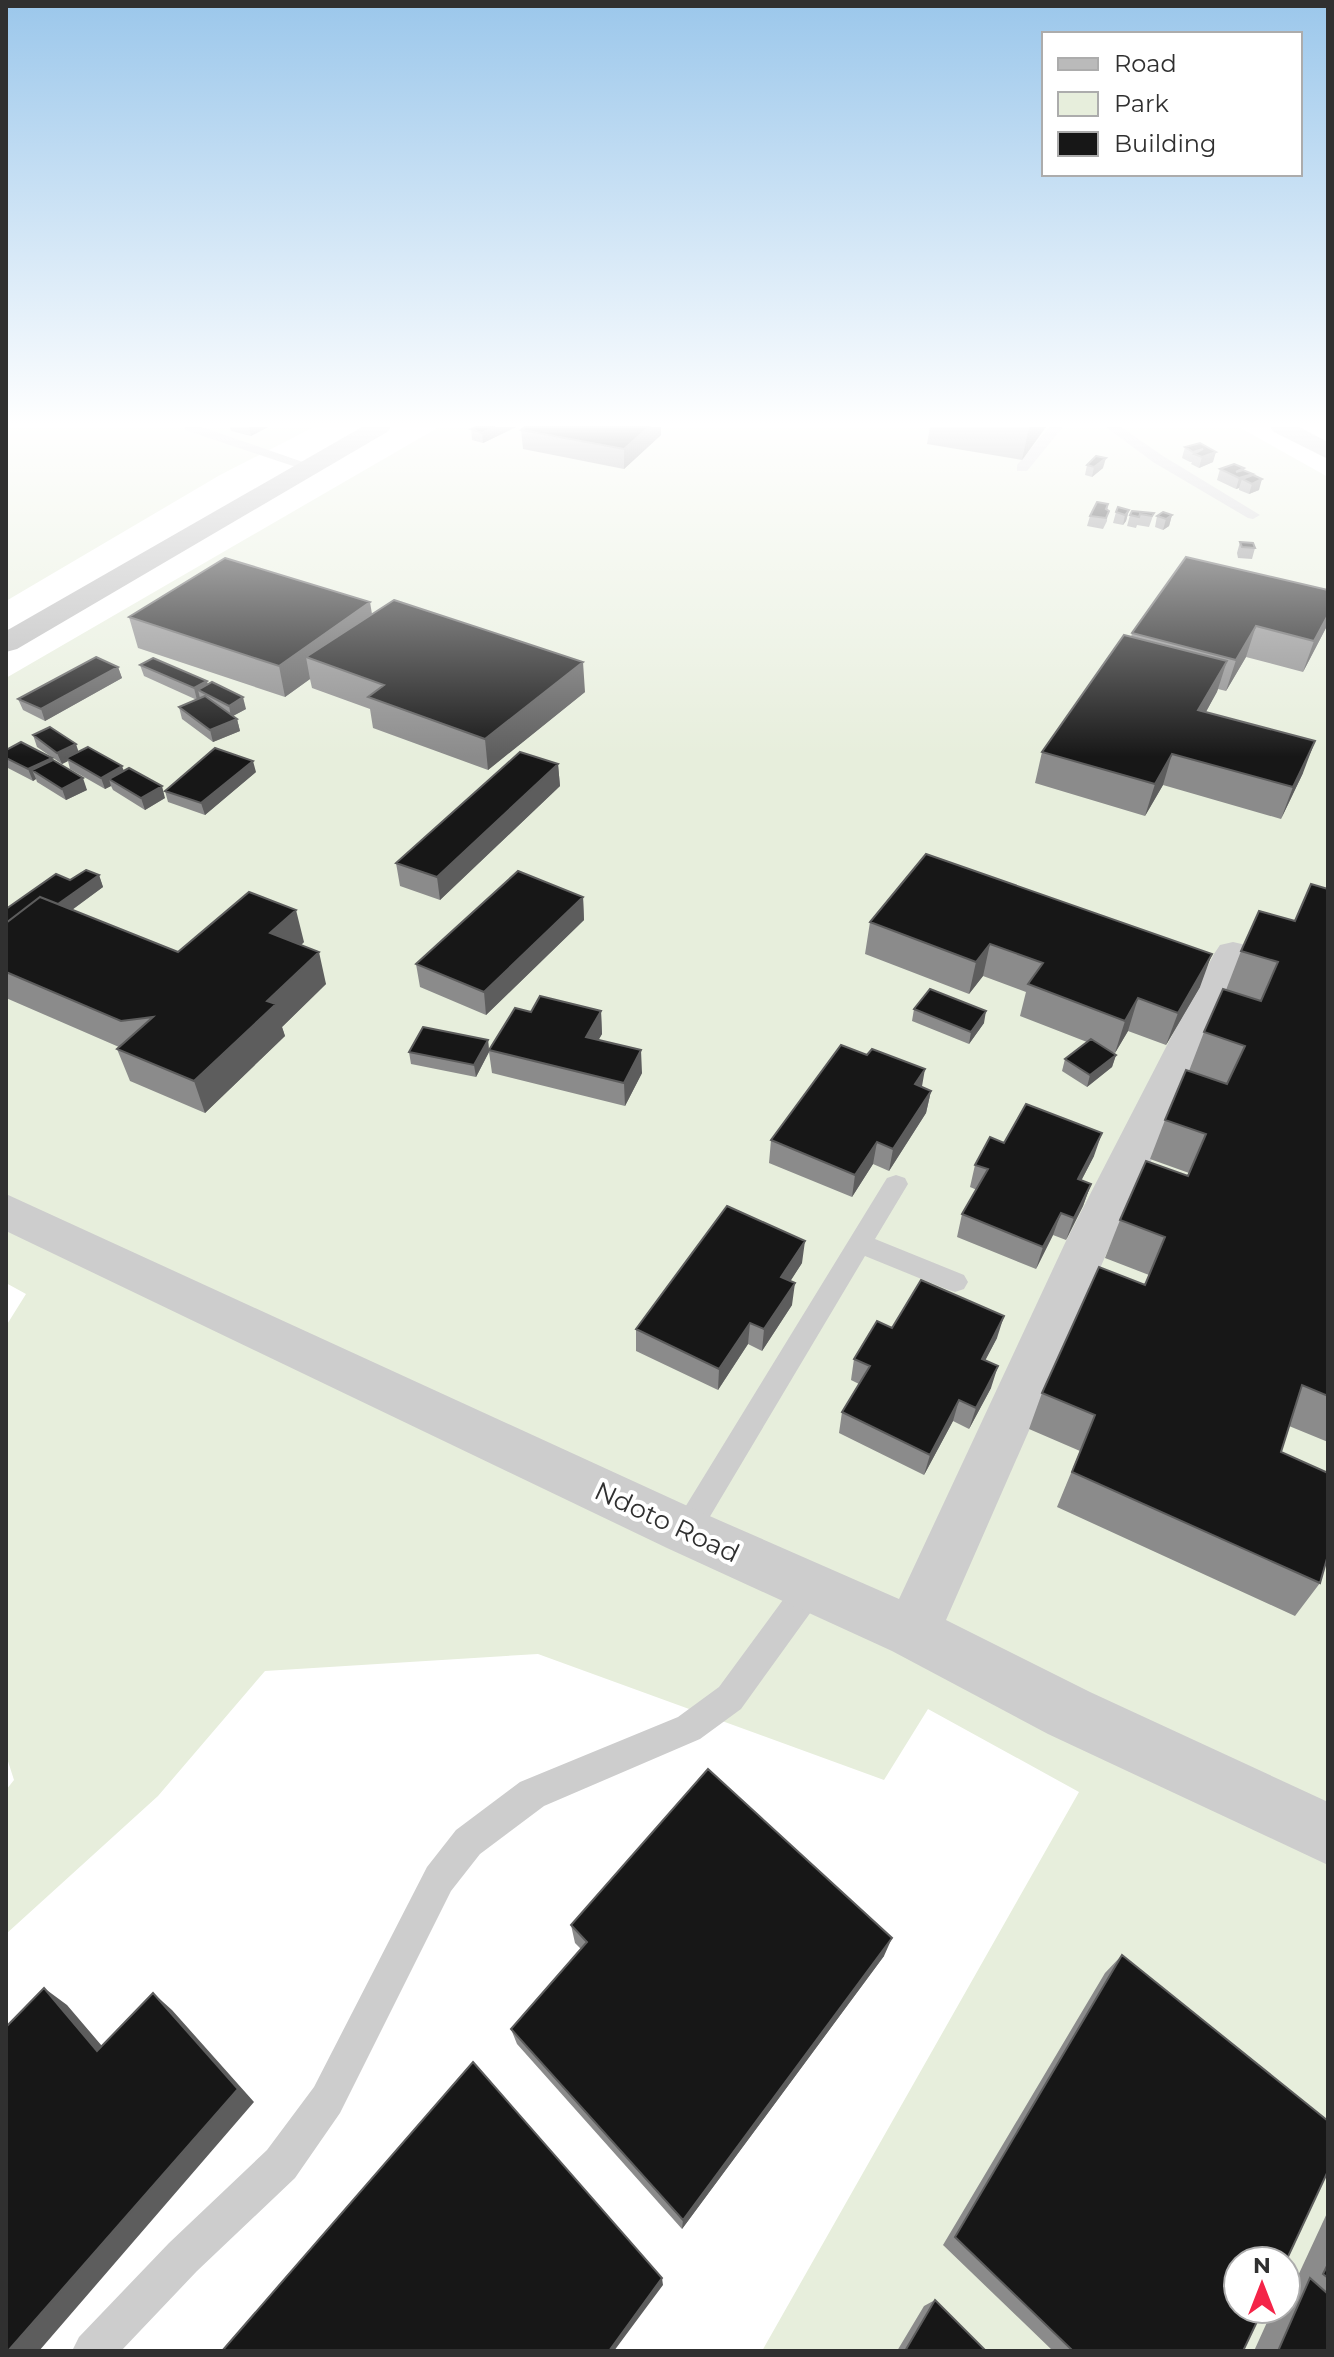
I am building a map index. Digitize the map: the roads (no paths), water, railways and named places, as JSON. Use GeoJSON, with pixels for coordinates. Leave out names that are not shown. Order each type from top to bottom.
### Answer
{"type":"FeatureCollection","features":[{"type":"Feature","properties":{"kind":"main road"},"geometry":{"type":"LineString","coordinates":[[6,643],[189,537]]}},
{"type":"Feature","properties":{"kind":"street"},"geometry":{"type":"LineString","coordinates":[[912,1632],[1089,1241],[1233,954]]}},
{"type":"Feature","properties":{"kind":"street","name":"Ndoto Road"},"geometry":{"type":"LineString","coordinates":[[6,1211],[686,1531],[912,1632],[1069,1713],[1328,1834]]}},
{"type":"Feature","properties":{"kind":"lane"},"geometry":{"type":"LineString","coordinates":[[686,1531],[896,1184]]}},
{"type":"Feature","properties":{"kind":"lane"},"geometry":{"type":"LineString","coordinates":[[861,1244],[955,1282]]}},
{"type":"Feature","properties":{"kind":"lane"},"geometry":{"type":"LineString","coordinates":[[93,2351],[183,2257],[281,2164],[327,2100],[439,1879],[468,1842],[532,1794],[689,1728],[730,1698],[810,1588]]}}]}
